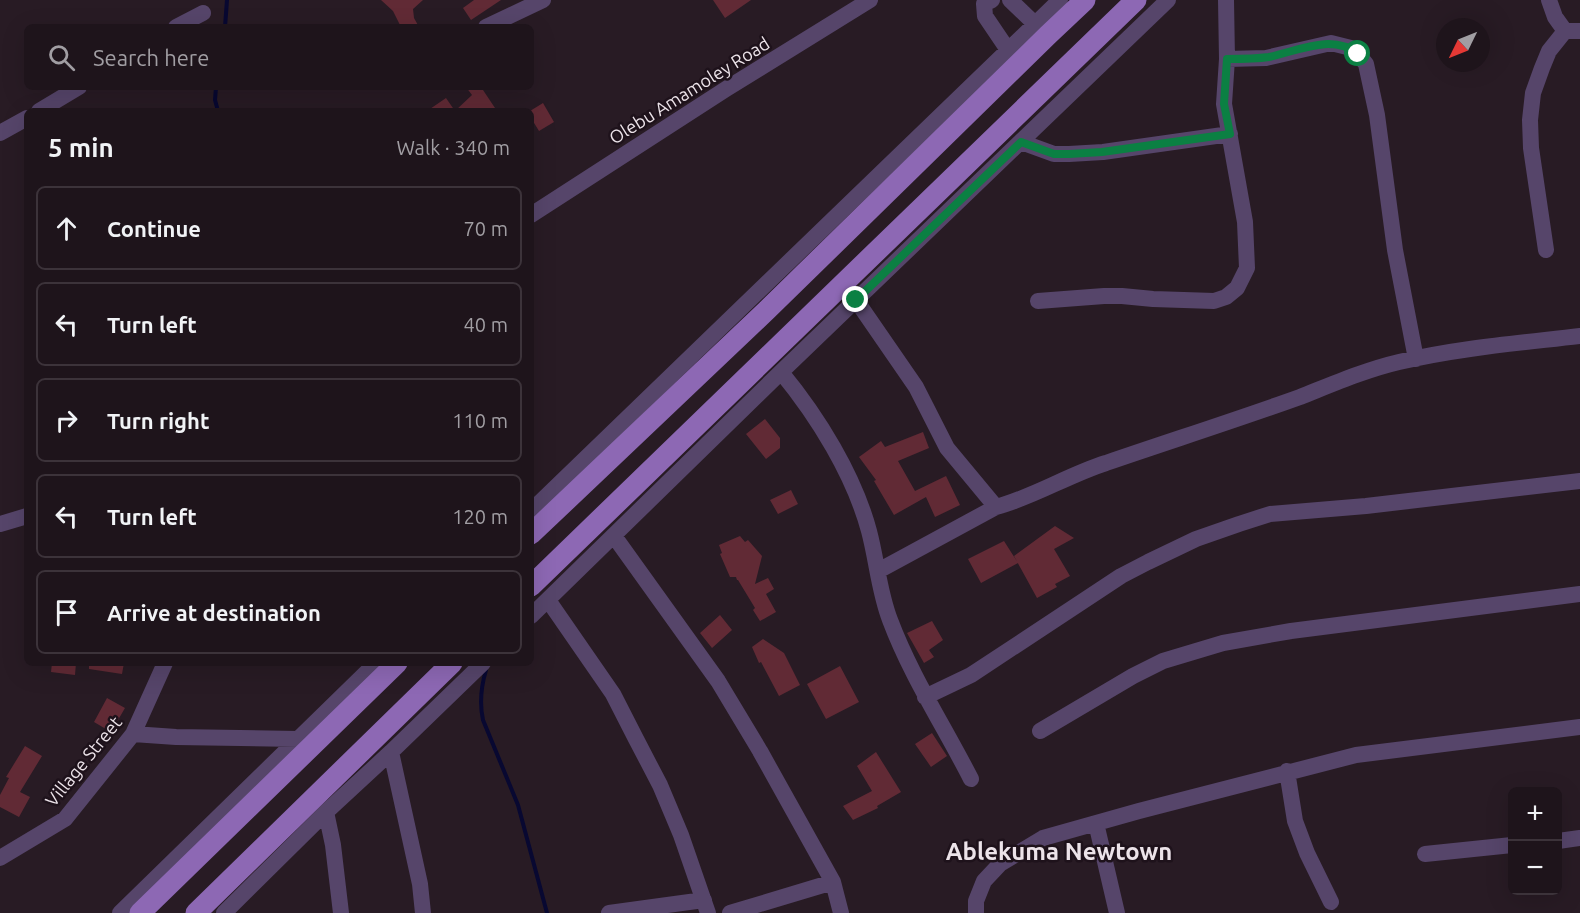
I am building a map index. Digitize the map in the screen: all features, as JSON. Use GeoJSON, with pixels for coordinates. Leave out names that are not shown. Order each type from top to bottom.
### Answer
{"type":"FeatureCollection","features":[{"type":"Feature","properties":{"kind":"main road"},"geometry":{"type":"LineString","coordinates":[[534,531],[767,310],[1041,30],[1085,0]]}},
{"type":"Feature","properties":{"kind":"main road"},"geometry":{"type":"LineString","coordinates":[[534,583],[1136,0]]}},
{"type":"Feature","properties":{"kind":"main road"},"geometry":{"type":"LineString","coordinates":[[1041,30],[1062,44],[1073,61]]}},
{"type":"Feature","properties":{"kind":"main road"},"geometry":{"type":"LineString","coordinates":[[767,310],[777,328],[791,336]]}},
{"type":"Feature","properties":{"kind":"main road"},"geometry":{"type":"LineString","coordinates":[[140,913],[395,666]]}},
{"type":"Feature","properties":{"kind":"main road"},"geometry":{"type":"LineString","coordinates":[[196,913],[449,666]]}},
{"type":"Feature","properties":{"kind":"street"},"geometry":{"type":"LineString","coordinates":[[492,24],[543,0]]}},
{"type":"Feature","properties":{"kind":"street","name":"Olebu Amamoley Road"},"geometry":{"type":"LineString","coordinates":[[534,213],[870,0]]}},
{"type":"Feature","properties":{"kind":"street"},"geometry":{"type":"LineString","coordinates":[[992,0],[984,4],[985,16],[1008,50]]}},
{"type":"Feature","properties":{"kind":"street"},"geometry":{"type":"LineString","coordinates":[[1010,0],[1041,30]]}},
{"type":"Feature","properties":{"kind":"street"},"geometry":{"type":"LineString","coordinates":[[534,508],[1008,50],[1041,30],[1060,0]]}},
{"type":"Feature","properties":{"kind":"street"},"geometry":{"type":"LineString","coordinates":[[534,613],[1168,0]]}},
{"type":"Feature","properties":{"kind":"street"},"geometry":{"type":"LineString","coordinates":[[1038,301],[1104,296],[1214,301],[1226,297],[1238,288],[1246,268],[1245,222],[1224,104],[1227,59],[1226,0]]}},
{"type":"Feature","properties":{"kind":"street"},"geometry":{"type":"LineString","coordinates":[[1546,250],[1531,148],[1530,120],[1533,93],[1549,51],[1573,31],[1555,17],[1549,0]]}},
{"type":"Feature","properties":{"kind":"street"},"geometry":{"type":"LineString","coordinates":[[182,24],[203,13]]}},
{"type":"Feature","properties":{"kind":"street"},"geometry":{"type":"LineString","coordinates":[[1227,59],[1266,57],[1331,43],[1351,48],[1366,64],[1377,115],[1395,250],[1416,358]]}},
{"type":"Feature","properties":{"kind":"street"},"geometry":{"type":"LineString","coordinates":[[44,108],[74,90]]}},
{"type":"Feature","properties":{"kind":"street"},"geometry":{"type":"LineString","coordinates":[[0,133],[24,120]]}},
{"type":"Feature","properties":{"kind":"street"},"geometry":{"type":"LineString","coordinates":[[1021,142],[1054,154],[1069,154],[1102,152],[1230,134]]}},
{"type":"Feature","properties":{"kind":"street"},"geometry":{"type":"LineString","coordinates":[[856,300],[916,387],[947,448],[996,507]]}},
{"type":"Feature","properties":{"kind":"street"},"geometry":{"type":"LineString","coordinates":[[878,571],[996,507],[1038,493],[1100,465],[1289,400],[1351,376],[1416,358],[1473,348],[1580,336]]}},
{"type":"Feature","properties":{"kind":"street"},"geometry":{"type":"LineString","coordinates":[[781,372],[801,396],[831,444],[854,490],[868,530],[882,597],[890,621],[925,697],[970,779]]}},
{"type":"Feature","properties":{"kind":"street"},"geometry":{"type":"LineString","coordinates":[[925,697],[978,670],[1121,576],[1196,539],[1239,524],[1270,514],[1366,506],[1580,481]]}},
{"type":"Feature","properties":{"kind":"street"},"geometry":{"type":"LineString","coordinates":[[0,524],[24,517]]}},
{"type":"Feature","properties":{"kind":"street"},"geometry":{"type":"LineString","coordinates":[[614,536],[718,681],[833,882],[841,913]]}},
{"type":"Feature","properties":{"kind":"street"},"geometry":{"type":"LineString","coordinates":[[1040,731],[1133,676],[1163,661],[1223,643],[1291,631],[1580,594]]}},
{"type":"Feature","properties":{"kind":"street"},"geometry":{"type":"LineString","coordinates":[[548,600],[613,694],[660,785],[706,906],[609,913]]}},
{"type":"Feature","properties":{"kind":"street","name":"Village Street"},"geometry":{"type":"LineString","coordinates":[[0,858],[65,819],[133,734],[164,666]]}},
{"type":"Feature","properties":{"kind":"street"},"geometry":{"type":"LineString","coordinates":[[120,913],[373,666]]}},
{"type":"Feature","properties":{"kind":"street"},"geometry":{"type":"LineString","coordinates":[[224,913],[326,812],[480,666]]}},
{"type":"Feature","properties":{"kind":"street"},"geometry":{"type":"LineString","coordinates":[[976,913],[976,901],[984,881],[1000,864],[1043,838],[1356,754],[1580,727]]}},
{"type":"Feature","properties":{"kind":"street"},"geometry":{"type":"LineString","coordinates":[[133,734],[298,739]]}},
{"type":"Feature","properties":{"kind":"street"},"geometry":{"type":"LineString","coordinates":[[391,752],[420,884],[423,913]]}},
{"type":"Feature","properties":{"kind":"street"},"geometry":{"type":"LineString","coordinates":[[1287,771],[1295,821],[1307,853],[1331,902]]}},
{"type":"Feature","properties":{"kind":"street"},"geometry":{"type":"LineString","coordinates":[[326,812],[332,837],[341,913]]}},
{"type":"Feature","properties":{"kind":"street"},"geometry":{"type":"LineString","coordinates":[[1096,823],[1117,913]]}},
{"type":"Feature","properties":{"kind":"street"},"geometry":{"type":"LineString","coordinates":[[1562,840],[1580,838]]}},
{"type":"Feature","properties":{"kind":"street"},"geometry":{"type":"LineString","coordinates":[[1425,854],[1508,845]]}},
{"type":"Feature","properties":{"kind":"street"},"geometry":{"type":"LineString","coordinates":[[730,913],[833,882]]}},
{"type":"Feature","properties":{"kind":"building"},"geometry":{"type":"Polygon","coordinates":[[[381,0],[423,0],[413,9],[417,24],[400,24],[393,11],[381,0]]]}},
{"type":"Feature","properties":{"kind":"building"},"geometry":{"type":"Polygon","coordinates":[[[474,0],[501,0],[471,20],[463,8],[474,0]]]}},
{"type":"Feature","properties":{"kind":"building"},"geometry":{"type":"Polygon","coordinates":[[[713,0],[751,0],[725,18],[713,0]]]}},
{"type":"Feature","properties":{"kind":"building"},"geometry":{"type":"Polygon","coordinates":[[[468,90],[483,90],[495,108],[458,108],[472,95],[468,90]]]}},
{"type":"Feature","properties":{"kind":"building"},"geometry":{"type":"Polygon","coordinates":[[[446,98],[453,108],[431,108],[446,98]]]}},
{"type":"Feature","properties":{"kind":"building"},"geometry":{"type":"Polygon","coordinates":[[[543,103],[554,122],[539,131],[534,123],[534,109],[543,103]]]}},
{"type":"Feature","properties":{"kind":"building"},"geometry":{"type":"Polygon","coordinates":[[[765,419],[780,438],[780,448],[766,459],[746,434],[765,419]]]}},
{"type":"Feature","properties":{"kind":"building"},"geometry":{"type":"Polygon","coordinates":[[[923,432],[929,448],[898,461],[915,491],[946,476],[960,505],[935,517],[926,497],[894,515],[874,481],[876,480],[859,457],[881,441],[885,447],[923,432]]]}},
{"type":"Feature","properties":{"kind":"building"},"geometry":{"type":"Polygon","coordinates":[[[791,490],[798,504],[778,514],[770,500],[791,490]]]}},
{"type":"Feature","properties":{"kind":"building"},"geometry":{"type":"Polygon","coordinates":[[[1055,526],[1074,538],[1054,549],[1070,576],[1055,584],[1057,587],[1037,598],[1014,556],[1055,526]]]}},
{"type":"Feature","properties":{"kind":"building"},"geometry":{"type":"Polygon","coordinates":[[[740,536],[745,542],[748,540],[762,556],[755,584],[768,578],[774,589],[766,594],[776,612],[760,621],[753,610],[755,608],[736,577],[730,577],[720,554],[722,553],[719,545],[740,536]]]}},
{"type":"Feature","properties":{"kind":"building"},"geometry":{"type":"Polygon","coordinates":[[[1004,541],[1018,563],[981,583],[968,559],[1004,541]]]}},
{"type":"Feature","properties":{"kind":"building"},"geometry":{"type":"Polygon","coordinates":[[[720,615],[732,630],[712,648],[700,633],[720,615]]]}},
{"type":"Feature","properties":{"kind":"building"},"geometry":{"type":"Polygon","coordinates":[[[932,621],[943,640],[929,650],[934,657],[924,663],[907,633],[932,621]]]}},
{"type":"Feature","properties":{"kind":"building"},"geometry":{"type":"Polygon","coordinates":[[[763,639],[784,653],[800,685],[779,696],[752,647],[763,639]]]}},
{"type":"Feature","properties":{"kind":"building"},"geometry":{"type":"Polygon","coordinates":[[[52,666],[76,666],[75,675],[51,672],[52,666]]]}},
{"type":"Feature","properties":{"kind":"building"},"geometry":{"type":"Polygon","coordinates":[[[89,666],[123,666],[122,674],[89,669],[89,666]]]}},
{"type":"Feature","properties":{"kind":"building"},"geometry":{"type":"Polygon","coordinates":[[[840,666],[859,702],[826,719],[807,684],[840,666]]]}},
{"type":"Feature","properties":{"kind":"building"},"geometry":{"type":"Polygon","coordinates":[[[107,698],[125,708],[111,732],[94,722],[107,698]]]}},
{"type":"Feature","properties":{"kind":"building"},"geometry":{"type":"Polygon","coordinates":[[[932,733],[947,756],[931,767],[915,744],[932,733]]]}},
{"type":"Feature","properties":{"kind":"building"},"geometry":{"type":"Polygon","coordinates":[[[25,746],[42,756],[20,792],[30,797],[19,817],[0,807],[0,795],[9,778],[6,777],[25,746]]]}},
{"type":"Feature","properties":{"kind":"building"},"geometry":{"type":"Polygon","coordinates":[[[876,752],[901,792],[877,806],[878,808],[853,820],[843,806],[872,791],[857,766],[876,752]]]}},
{"type":"Feature","properties":{"kind":"waterway"},"geometry":{"type":"LineString","coordinates":[[225,24],[227,0]]}},
{"type":"Feature","properties":{"kind":"waterway"},"geometry":{"type":"LineString","coordinates":[[216,90],[217,108]]}},
{"type":"Feature","properties":{"kind":"waterway"},"geometry":{"type":"LineString","coordinates":[[486,670],[481,695],[483,720],[518,805],[547,913]]}},
{"type":"Feature","properties":{"kind":"district","name":"Ablekuma Newtown"},"geometry":{"type":"Point","coordinates":[1059,851]}},
{"type":"Feature","properties":{"kind":"route"},"geometry":{"type":"LineString","coordinates":[[856,300],[1021,142],[1054,154],[1069,154],[1102,152],[1230,134],[1224,104],[1227,59],[1266,57],[1331,43],[1344,45],[1358,54]]}}]}
